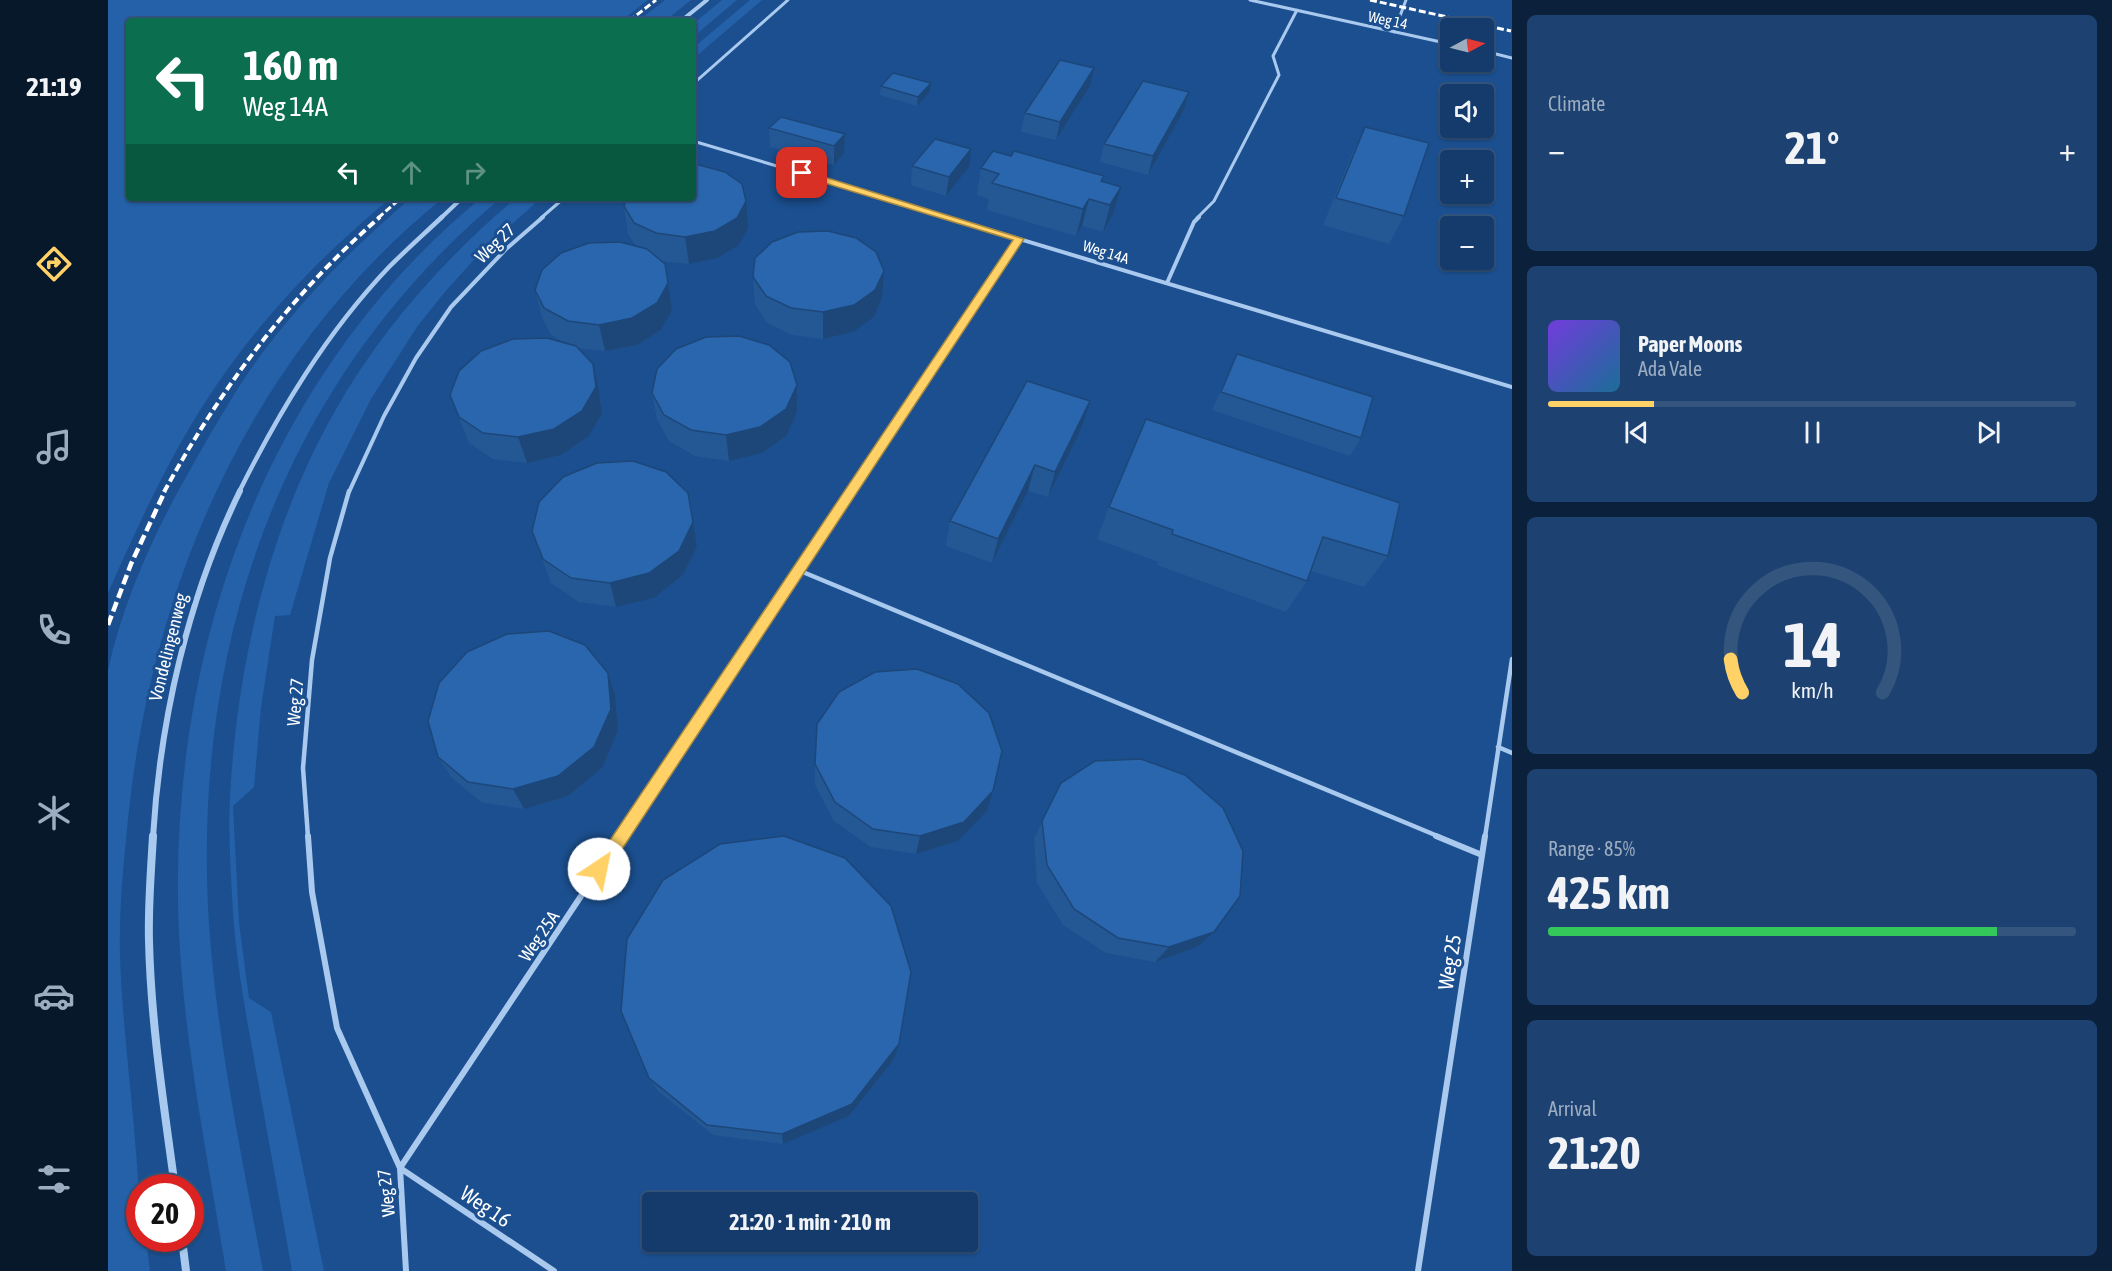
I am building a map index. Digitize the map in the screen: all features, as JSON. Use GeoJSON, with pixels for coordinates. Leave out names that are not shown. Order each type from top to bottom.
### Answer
{"type":"FeatureCollection","features":[{"type":"Feature","properties":{"kind":"street"},"geometry":{"type":"LineString","coordinates":[[685,18],[707,0]]}},
{"type":"Feature","properties":{"kind":"street","name":"Vondelingenweg"},"geometry":{"type":"LineString","coordinates":[[173,1174],[153,1005],[149,906],[158,774],[175,678],[192,613],[226,516],[250,465],[286,400],[360,298],[414,241],[459,201]]}},
{"type":"Feature","properties":{"kind":"street"},"geometry":{"type":"LineString","coordinates":[[184,1252],[186,1271]]}},
{"type":"Feature","properties":{"kind":"lane"},"geometry":{"type":"LineString","coordinates":[[696,81],[788,0]]}},
{"type":"Feature","properties":{"kind":"lane","name":"Weg 14"},"geometry":{"type":"LineString","coordinates":[[1250,0],[1440,42]]}},
{"type":"Feature","properties":{"kind":"lane"},"geometry":{"type":"LineString","coordinates":[[1394,32],[1406,0]]}},
{"type":"Feature","properties":{"kind":"lane"},"geometry":{"type":"LineString","coordinates":[[1167,283],[1194,222],[1214,201],[1279,75],[1273,56],[1298,10]]}},
{"type":"Feature","properties":{"kind":"lane"},"geometry":{"type":"LineString","coordinates":[[1494,54],[1512,58]]}},
{"type":"Feature","properties":{"kind":"lane","name":"Weg 14A"},"geometry":{"type":"LineString","coordinates":[[696,142],[1512,387]]}},
{"type":"Feature","properties":{"kind":"lane","name":"Weg 27"},"geometry":{"type":"LineString","coordinates":[[406,1271],[400,1168],[337,1028],[312,892],[303,768],[312,660],[330,558],[351,484],[384,416],[416,358],[451,307],[506,249],[561,201]]}},
{"type":"Feature","properties":{"kind":"lane","name":"Weg 25A"},"geometry":{"type":"LineString","coordinates":[[400,1168],[1019,239]]}},
{"type":"Feature","properties":{"kind":"lane"},"geometry":{"type":"LineString","coordinates":[[798,570],[1482,855]]}},
{"type":"Feature","properties":{"kind":"lane","name":"Weg 25"},"geometry":{"type":"LineString","coordinates":[[1418,1271],[1512,659]]}},
{"type":"Feature","properties":{"kind":"lane"},"geometry":{"type":"LineString","coordinates":[[1498,747],[1512,753]]}},
{"type":"Feature","properties":{"kind":"lane","name":"Weg 16"},"geometry":{"type":"LineString","coordinates":[[400,1168],[554,1271]]}},
{"type":"Feature","properties":{"kind":"shaded area"},"geometry":{"type":"Polygon","coordinates":[[[108,0],[648,0],[625,18],[126,18],[126,201],[387,201],[298,284],[236,357],[186,433],[145,512],[108,593],[108,0]]]}},
{"type":"Feature","properties":{"kind":"shaded area"},"geometry":{"type":"Polygon","coordinates":[[[665,0],[691,0],[669,18],[642,18],[665,0]]]}},
{"type":"Feature","properties":{"kind":"shaded area"},"geometry":{"type":"Polygon","coordinates":[[[722,0],[737,0],[696,34],[696,22],[722,0]]]}},
{"type":"Feature","properties":{"kind":"shaded area"},"geometry":{"type":"Polygon","coordinates":[[[750,0],[762,0],[696,56],[696,45],[750,0]]]}},
{"type":"Feature","properties":{"kind":"shaded area"},"geometry":{"type":"Polygon","coordinates":[[[408,201],[440,201],[374,261],[314,331],[262,406],[219,486],[184,570],[157,658],[138,748],[121,898],[122,991],[137,1174],[126,1174],[126,1252],[148,1252],[150,1271],[108,1271],[108,670],[132,591],[153,541],[178,492],[246,376],[290,318],[328,276],[408,201]]]}},
{"type":"Feature","properties":{"kind":"shaded area"},"geometry":{"type":"Polygon","coordinates":[[[478,201],[498,201],[425,270],[360,349],[308,434],[266,525],[236,619],[216,718],[207,820],[209,924],[224,1055],[263,1271],[226,1271],[186,1020],[179,935],[179,831],[190,728],[211,627],[243,529],[286,437],[340,350],[405,270],[478,201]]]}},
{"type":"Feature","properties":{"kind":"shaded area"},"geometry":{"type":"Polygon","coordinates":[[[513,201],[538,201],[480,253],[444,293],[417,327],[371,399],[329,483],[290,615],[275,616],[261,708],[254,787],[233,806],[239,923],[249,998],[271,1012],[324,1271],[292,1271],[243,998],[233,913],[230,797],[240,697],[249,647],[260,598],[292,502],[312,455],[335,411],[373,352],[416,296],[513,201]]]}},
{"type":"Feature","properties":{"kind":"building"},"geometry":{"type":"Polygon","coordinates":[[[1060,60],[1094,68],[1060,122],[1025,113],[1060,60]]]}},
{"type":"Feature","properties":{"kind":"building"},"geometry":{"type":"Polygon","coordinates":[[[893,73],[931,83],[918,97],[881,86],[893,73]]]}},
{"type":"Feature","properties":{"kind":"building"},"geometry":{"type":"Polygon","coordinates":[[[1143,81],[1189,92],[1153,156],[1104,144],[1143,81]]]}},
{"type":"Feature","properties":{"kind":"building"},"geometry":{"type":"Polygon","coordinates":[[[781,117],[845,134],[834,146],[769,128],[781,117]]]}},
{"type":"Feature","properties":{"kind":"building"},"geometry":{"type":"Polygon","coordinates":[[[1365,127],[1429,143],[1404,216],[1336,198],[1365,127]]]}},
{"type":"Feature","properties":{"kind":"building"},"geometry":{"type":"Polygon","coordinates":[[[935,139],[971,149],[949,177],[912,166],[935,139]]]}},
{"type":"Feature","properties":{"kind":"building"},"geometry":{"type":"Polygon","coordinates":[[[993,151],[1011,156],[1014,151],[1104,176],[1101,181],[1121,187],[1110,205],[1089,199],[1083,209],[992,183],[999,174],[981,168],[993,151]]]}},
{"type":"Feature","properties":{"kind":"building"},"geometry":{"type":"Polygon","coordinates":[[[696,165],[725,172],[742,184],[746,201],[737,218],[715,231],[685,237],[656,233],[634,223],[624,206],[625,201],[696,201],[696,165]]]}},
{"type":"Feature","properties":{"kind":"building"},"geometry":{"type":"Polygon","coordinates":[[[828,231],[856,238],[876,252],[884,271],[875,290],[854,305],[823,312],[791,308],[766,296],[753,277],[755,258],[772,242],[798,232],[828,231]]]}},
{"type":"Feature","properties":{"kind":"building"},"geometry":{"type":"Polygon","coordinates":[[[620,242],[647,249],[665,264],[668,283],[657,303],[632,318],[599,325],[568,321],[544,308],[535,290],[542,270],[561,253],[589,243],[620,242]]]}},
{"type":"Feature","properties":{"kind":"building"},"geometry":{"type":"Polygon","coordinates":[[[739,336],[769,345],[790,362],[797,385],[786,409],[760,427],[726,435],[691,430],[664,415],[652,393],[657,369],[676,349],[706,337],[739,336]]]}},
{"type":"Feature","properties":{"kind":"building"},"geometry":{"type":"Polygon","coordinates":[[[547,338],[576,346],[593,364],[596,387],[582,411],[554,429],[518,437],[483,433],[459,417],[450,395],[459,371],[481,351],[513,339],[547,338]]]}},
{"type":"Feature","properties":{"kind":"building"},"geometry":{"type":"Polygon","coordinates":[[[1237,354],[1373,397],[1361,438],[1221,392],[1237,354]]]}},
{"type":"Feature","properties":{"kind":"building"},"geometry":{"type":"Polygon","coordinates":[[[1027,381],[1090,401],[1055,472],[1035,465],[998,539],[950,521],[1027,381]]]}},
{"type":"Feature","properties":{"kind":"building"},"geometry":{"type":"Polygon","coordinates":[[[1146,419],[1400,503],[1388,556],[1323,537],[1307,581],[1172,534],[1173,530],[1109,507],[1146,419]]]}},
{"type":"Feature","properties":{"kind":"building"},"geometry":{"type":"Polygon","coordinates":[[[633,461],[666,472],[688,493],[693,522],[679,551],[649,573],[610,583],[571,578],[543,559],[532,531],[539,502],[563,477],[597,463],[633,461]]]}},
{"type":"Feature","properties":{"kind":"building"},"geometry":{"type":"Polygon","coordinates":[[[549,631],[585,645],[608,673],[611,709],[594,747],[558,776],[513,789],[468,782],[438,757],[428,721],[439,683],[467,652],[507,634],[549,631]]]}},
{"type":"Feature","properties":{"kind":"building"},"geometry":{"type":"Polygon","coordinates":[[[917,669],[958,684],[989,713],[1002,751],[993,791],[964,822],[920,836],[873,829],[835,802],[815,764],[817,724],[839,692],[875,672],[917,669]]]}},
{"type":"Feature","properties":{"kind":"building"},"geometry":{"type":"Polygon","coordinates":[[[1141,759],[1185,775],[1223,808],[1243,851],[1240,896],[1214,932],[1169,947],[1118,938],[1074,909],[1047,865],[1042,821],[1061,783],[1095,761],[1141,759]]]}},
{"type":"Feature","properties":{"kind":"building"},"geometry":{"type":"Polygon","coordinates":[[[784,836],[845,858],[891,906],[911,972],[899,1044],[852,1104],[782,1134],[707,1125],[649,1078],[621,1011],[627,939],[663,880],[720,844],[784,836]]]}},
{"type":"Feature","properties":{"kind":"railway"},"geometry":{"type":"LineString","coordinates":[[633,18],[656,0]]}},
{"type":"Feature","properties":{"kind":"railway"},"geometry":{"type":"LineString","coordinates":[[1370,0],[1511,31]]}},
{"type":"Feature","properties":{"kind":"railway"},"geometry":{"type":"LineString","coordinates":[[378,218],[398,201]]}},
{"type":"Feature","properties":{"kind":"railway"},"geometry":{"type":"LineString","coordinates":[[164,492],[209,416],[260,345],[316,278],[380,217]]}},
{"type":"Feature","properties":{"kind":"railway"},"geometry":{"type":"LineString","coordinates":[[108,625],[131,564],[165,491]]}},
{"type":"Feature","properties":{"kind":"route"},"geometry":{"type":"LineString","coordinates":[[599,869],[1019,239],[802,173]]}}]}
